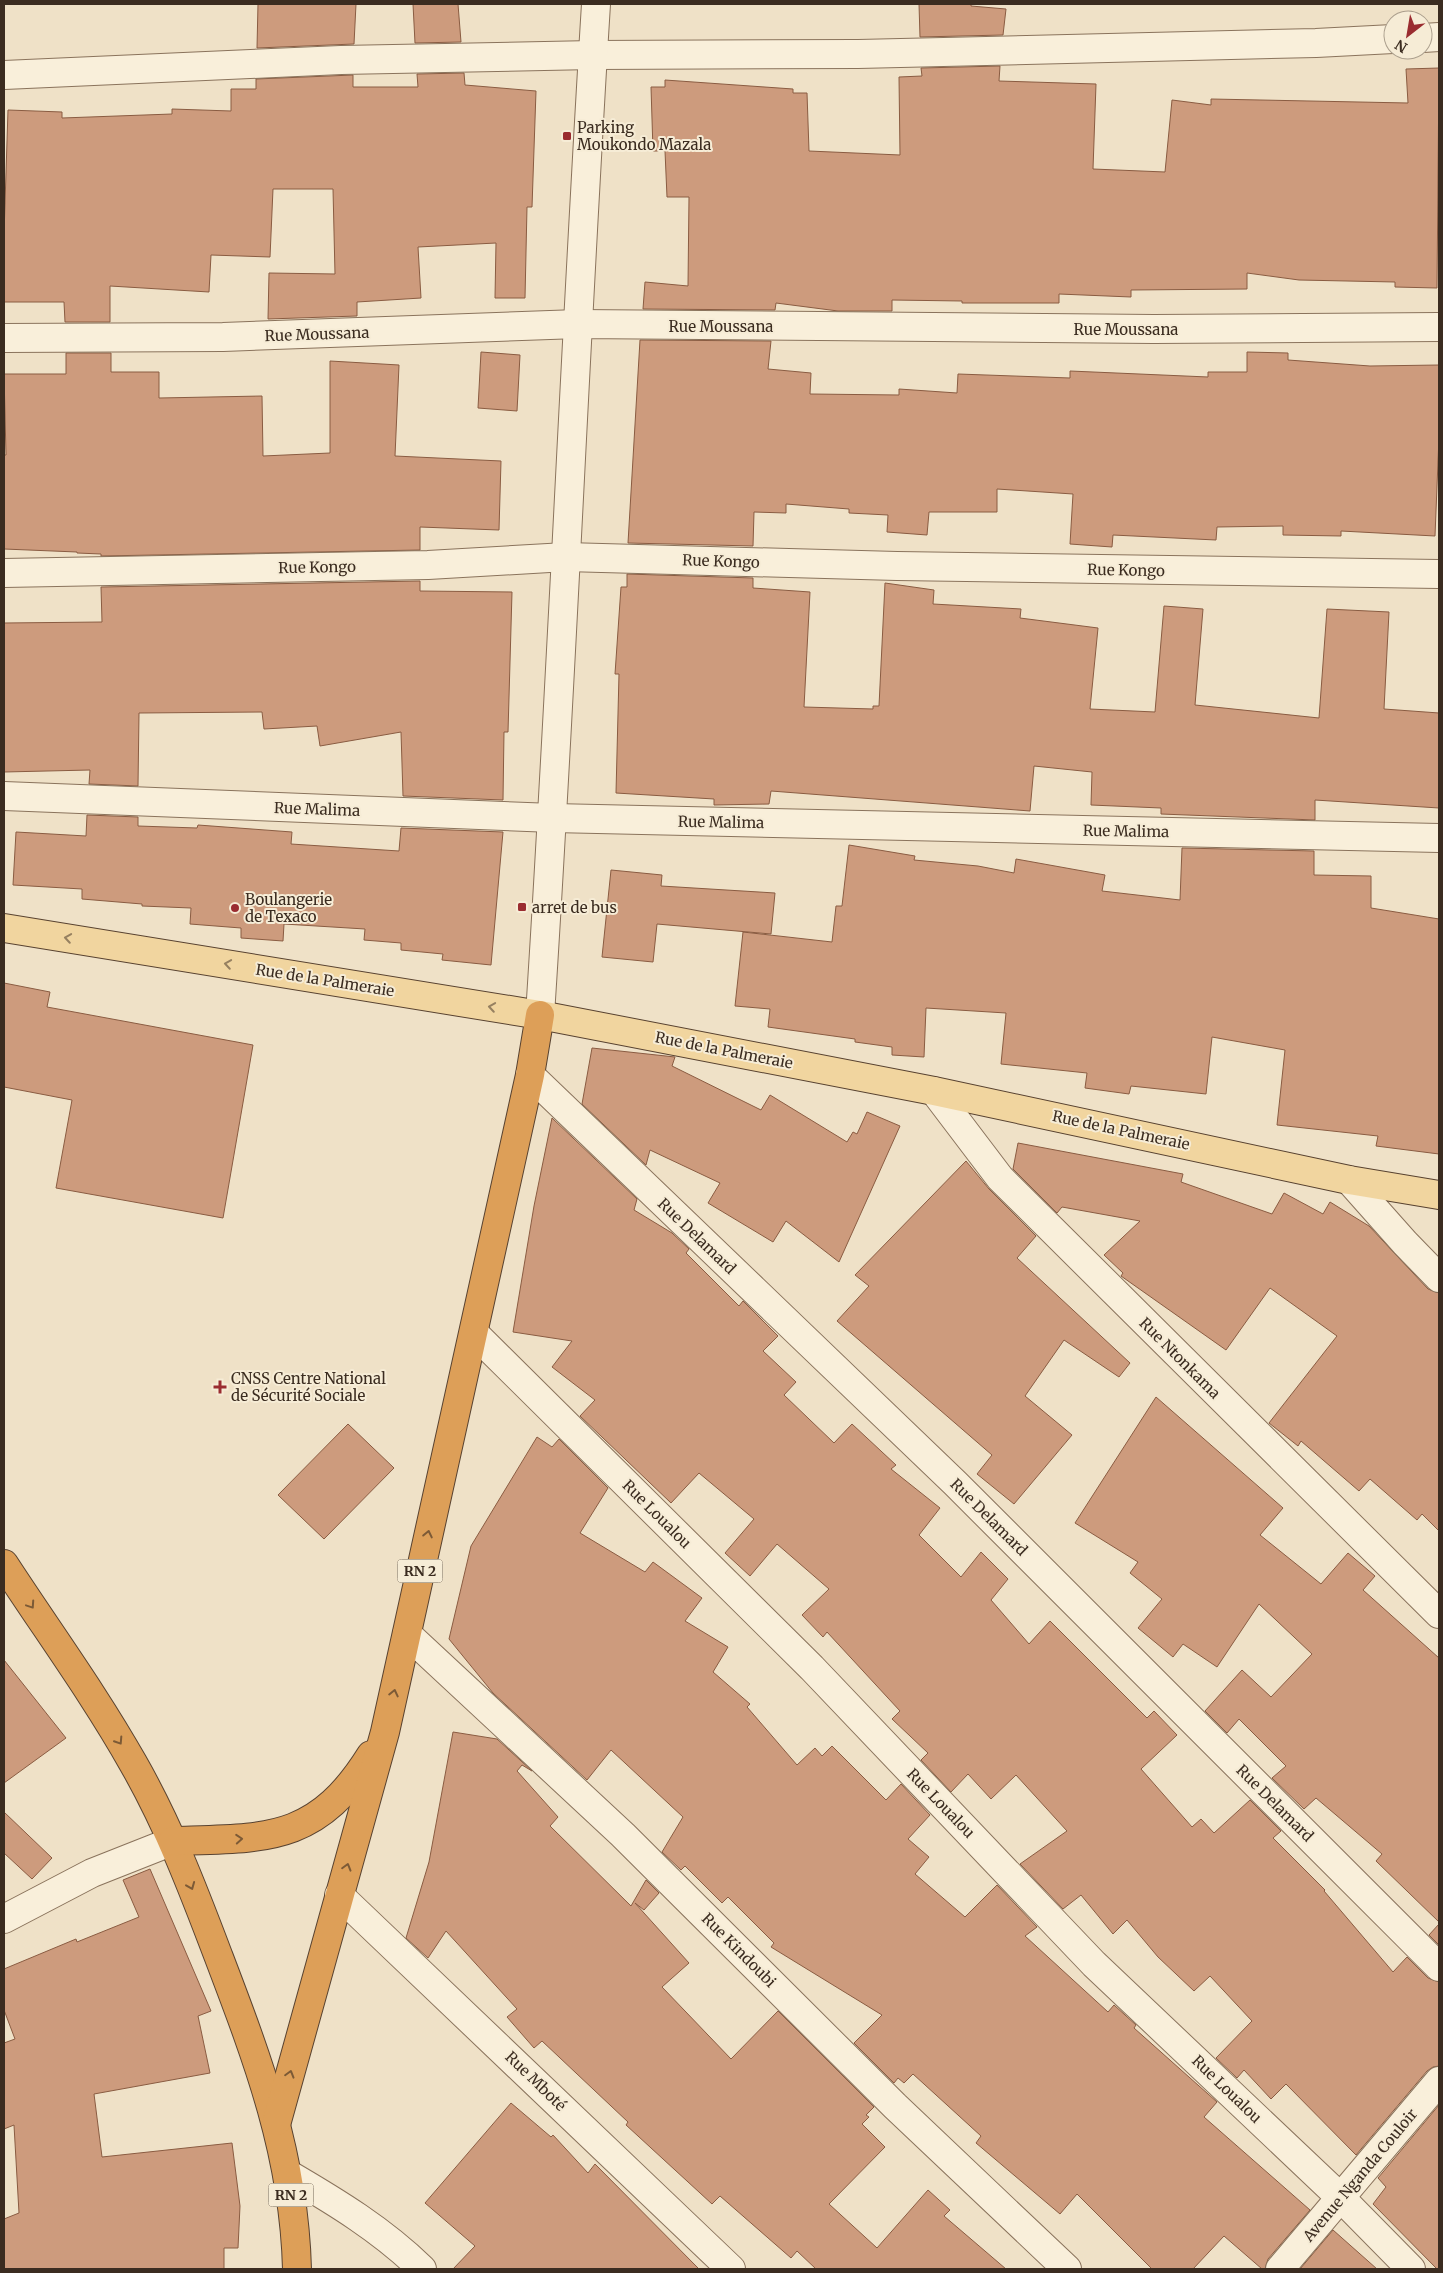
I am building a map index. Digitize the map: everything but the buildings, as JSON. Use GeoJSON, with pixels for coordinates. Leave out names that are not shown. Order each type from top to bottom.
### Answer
{"type":"FeatureCollection","features":[{"type":"Feature","properties":{"kind":"highway","name":"RN 2"},"geometry":{"type":"LineString","coordinates":[[277,2121],[385,1732],[530,1075],[540,1015]]}},
{"type":"Feature","properties":{"kind":"highway","name":"RN 2"},"geometry":{"type":"LineString","coordinates":[[4,1564],[133,1763],[173,1841],[243,2019],[277,2121],[294,2210],[297,2269]]}},
{"type":"Feature","properties":{"kind":"highway"},"geometry":{"type":"LineString","coordinates":[[173,1841],[269,1836],[300,1827],[328,1808],[355,1781],[385,1732]]}},
{"type":"Feature","properties":{"kind":"main road","name":"Rue de la Palmeraie"},"geometry":{"type":"LineString","coordinates":[[4,928],[540,1015],[934,1091],[1349,1180],[1439,1195]]}},
{"type":"Feature","properties":{"kind":"street"},"geometry":{"type":"LineString","coordinates":[[540,1015],[553,818],[596,4]]}},
{"type":"Feature","properties":{"kind":"street"},"geometry":{"type":"LineString","coordinates":[[4,75],[341,60],[593,55],[858,54],[1383,40]]}},
{"type":"Feature","properties":{"kind":"street","name":"Rue Moussana"},"geometry":{"type":"LineString","coordinates":[[4,338],[223,337],[578,324],[1154,329],[1439,327]]}},
{"type":"Feature","properties":{"kind":"street","name":"Rue Kongo"},"geometry":{"type":"LineString","coordinates":[[4,573],[428,565],[566,557],[897,566],[1439,574]]}},
{"type":"Feature","properties":{"kind":"street","name":"Rue Malima"},"geometry":{"type":"LineString","coordinates":[[4,796],[553,818],[1439,838]]}},
{"type":"Feature","properties":{"kind":"street","name":"Rue Delamard"},"geometry":{"type":"LineString","coordinates":[[530,1075],[955,1483],[1439,1968]]}},
{"type":"Feature","properties":{"kind":"street","name":"Rue Ntonkama"},"geometry":{"type":"LineString","coordinates":[[934,1091],[1000,1178],[1439,1614]]}},
{"type":"Feature","properties":{"kind":"street"},"geometry":{"type":"LineString","coordinates":[[1349,1180],[1439,1278]]}},
{"type":"Feature","properties":{"kind":"street","name":"Rue Loualou"},"geometry":{"type":"LineString","coordinates":[[474,1333],[812,1668],[1094,1964],[1341,2198],[1411,2269]]}},
{"type":"Feature","properties":{"kind":"street","name":"Rue Kindoubi"},"geometry":{"type":"LineString","coordinates":[[407,1634],[622,1835],[895,2106],[1067,2269]]}},
{"type":"Feature","properties":{"kind":"street"},"geometry":{"type":"LineString","coordinates":[[4,1919],[92,1873],[173,1841]]}},
{"type":"Feature","properties":{"kind":"street","name":"Rue Mboté"},"geometry":{"type":"LineString","coordinates":[[340,1895],[731,2269]]}},
{"type":"Feature","properties":{"kind":"street","name":"Avenue Nganda Couloir"},"geometry":{"type":"LineString","coordinates":[[1280,2269],[1439,2082]]}},
{"type":"Feature","properties":{"kind":"street"},"geometry":{"type":"LineString","coordinates":[[288,2174],[345,2207],[386,2238],[422,2269]]}},
{"type":"Feature","properties":{"kind":"place","name":"Parking Moukondo Mazala"},"geometry":{"type":"Point","coordinates":[567,136]}},
{"type":"Feature","properties":{"kind":"place","name":"arret de bus"},"geometry":{"type":"Point","coordinates":[522,907]}},
{"type":"Feature","properties":{"kind":"place","name":"Boulangerie de Texaco"},"geometry":{"type":"Point","coordinates":[235,908]}},
{"type":"Feature","properties":{"kind":"place","name":"CNSS Centre National de Sécurité Sociale"},"geometry":{"type":"Point","coordinates":[220,1387]}}]}
